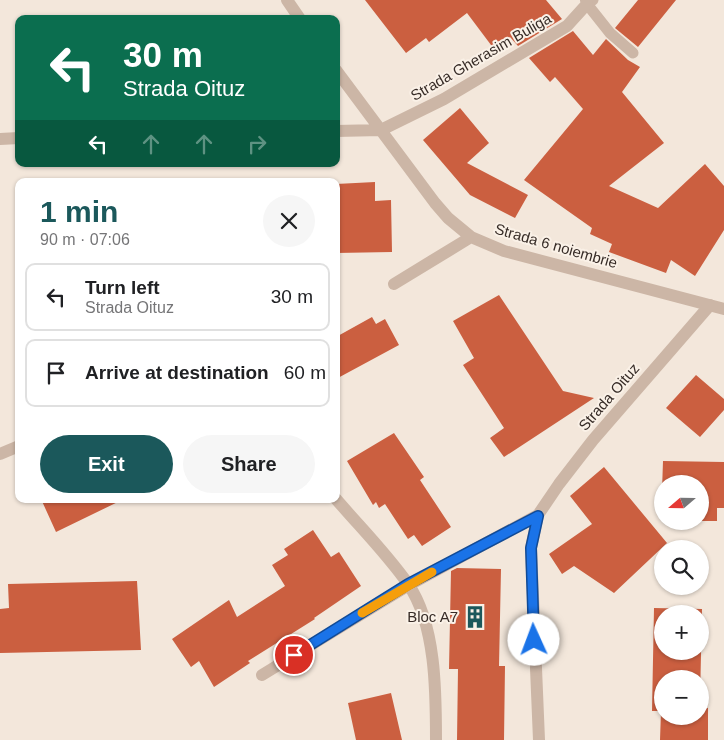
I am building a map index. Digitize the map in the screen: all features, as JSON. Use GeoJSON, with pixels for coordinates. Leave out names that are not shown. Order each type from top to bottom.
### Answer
{"type":"FeatureCollection","features":[{"type":"Feature","properties":{"kind":"street"},"geometry":{"type":"LineString","coordinates":[[286,0],[297,15]]}},
{"type":"Feature","properties":{"kind":"street","name":"Strada Gherasim Buliga"},"geometry":{"type":"LineString","coordinates":[[381,130],[444,99],[567,26],[589,1]]}},
{"type":"Feature","properties":{"kind":"street","name":"Strada 6 noiembrie"},"geometry":{"type":"LineString","coordinates":[[340,75],[435,203],[448,218],[471,237],[504,251],[542,262],[724,309]]}},
{"type":"Feature","properties":{"kind":"street"},"geometry":{"type":"LineString","coordinates":[[340,131],[381,130]]}},
{"type":"Feature","properties":{"kind":"street"},"geometry":{"type":"LineString","coordinates":[[0,139],[15,138]]}},
{"type":"Feature","properties":{"kind":"street"},"geometry":{"type":"LineString","coordinates":[[394,284],[471,237]]}},
{"type":"Feature","properties":{"kind":"street","name":"Strada Oituz"},"geometry":{"type":"LineString","coordinates":[[539,740],[531,548],[538,516],[559,484],[593,440],[710,305]]}},
{"type":"Feature","properties":{"kind":"street"},"geometry":{"type":"LineString","coordinates":[[0,454],[15,448]]}},
{"type":"Feature","properties":{"kind":"street"},"geometry":{"type":"LineString","coordinates":[[339,503],[408,584],[428,626],[436,709],[436,740]]}},
{"type":"Feature","properties":{"kind":"street","name":"Strada Oituz"},"geometry":{"type":"LineString","coordinates":[[262,675],[408,584],[538,516]]}},
{"type":"Feature","properties":{"kind":"lane"},"geometry":{"type":"LineString","coordinates":[[589,1],[610,33],[633,53]]}},
{"type":"Feature","properties":{"kind":"building"},"geometry":{"type":"Polygon","coordinates":[[[365,0],[546,0],[562,19],[518,46],[510,37],[494,49],[467,13],[429,42],[426,38],[406,53],[365,0]]]}},
{"type":"Feature","properties":{"kind":"building"},"geometry":{"type":"Polygon","coordinates":[[[638,0],[676,0],[638,47],[615,28],[638,0]]]}},
{"type":"Feature","properties":{"kind":"building"},"geometry":{"type":"Polygon","coordinates":[[[573,31],[593,55],[606,39],[628,60],[640,67],[622,92],[664,143],[609,186],[658,208],[705,164],[724,186],[724,230],[695,276],[671,260],[666,273],[609,252],[612,244],[590,234],[592,228],[524,180],[583,109],[555,77],[550,82],[529,58],[573,31]]]}},
{"type":"Feature","properties":{"kind":"building"},"geometry":{"type":"Polygon","coordinates":[[[460,108],[489,143],[467,163],[528,195],[515,218],[470,195],[423,140],[460,108]]]}},
{"type":"Feature","properties":{"kind":"building"},"geometry":{"type":"Polygon","coordinates":[[[375,182],[375,201],[391,200],[392,252],[340,253],[340,184],[375,182]]]}},
{"type":"Feature","properties":{"kind":"building"},"geometry":{"type":"Polygon","coordinates":[[[499,295],[563,391],[594,398],[504,457],[490,438],[504,428],[463,365],[474,358],[453,321],[499,295]]]}},
{"type":"Feature","properties":{"kind":"building"},"geometry":{"type":"Polygon","coordinates":[[[372,317],[376,324],[385,319],[399,345],[340,377],[340,335],[372,317]]]}},
{"type":"Feature","properties":{"kind":"building"},"geometry":{"type":"Polygon","coordinates":[[[696,375],[724,399],[724,410],[700,437],[666,408],[696,375]]]}},
{"type":"Feature","properties":{"kind":"building"},"geometry":{"type":"Polygon","coordinates":[[[394,433],[424,477],[420,480],[451,527],[422,546],[414,535],[408,539],[385,504],[379,508],[376,502],[373,505],[347,461],[394,433]]]}},
{"type":"Feature","properties":{"kind":"building"},"geometry":{"type":"Polygon","coordinates":[[[663,461],[724,462],[724,508],[717,508],[717,521],[709,521],[709,475],[662,475],[663,461]]]}},
{"type":"Feature","properties":{"kind":"building"},"geometry":{"type":"Polygon","coordinates":[[[604,467],[654,527],[654,530],[656,530],[665,540],[654,540],[654,555],[614,593],[574,566],[562,574],[549,554],[592,524],[570,496],[604,467]]]}},
{"type":"Feature","properties":{"kind":"building"},"geometry":{"type":"Polygon","coordinates":[[[43,503],[116,503],[56,532],[43,503]]]}},
{"type":"Feature","properties":{"kind":"building"},"geometry":{"type":"Polygon","coordinates":[[[313,530],[331,557],[339,552],[361,586],[315,619],[248,661],[250,663],[214,687],[199,661],[191,667],[172,639],[229,600],[237,617],[285,586],[272,565],[288,555],[284,549],[313,530]]]}},
{"type":"Feature","properties":{"kind":"building","name":"Bloc A7"},"geometry":{"type":"Polygon","coordinates":[[[457,568],[501,569],[499,666],[505,666],[504,740],[457,740],[458,669],[449,669],[451,571],[457,568]]]}},
{"type":"Feature","properties":{"kind":"building"},"geometry":{"type":"Polygon","coordinates":[[[137,581],[141,650],[0,653],[0,609],[9,608],[8,584],[137,581]]]}},
{"type":"Feature","properties":{"kind":"building"},"geometry":{"type":"Polygon","coordinates":[[[654,608],[654,660],[701,660],[701,670],[654,670],[654,711],[652,711],[654,608]]]}},
{"type":"Feature","properties":{"kind":"building"},"geometry":{"type":"Polygon","coordinates":[[[391,693],[402,740],[356,740],[348,703],[391,693]]]}},
{"type":"Feature","properties":{"kind":"building"},"geometry":{"type":"Polygon","coordinates":[[[661,725],[708,725],[708,740],[660,740],[661,725]]]}},
{"type":"Feature","properties":{"kind":"slow traffic"},"geometry":{"type":"LineString","coordinates":[[362,613],[408,584],[432,572]]}},
{"type":"Feature","properties":{"kind":"place","name":"Bloc A7"},"geometry":{"type":"Point","coordinates":[475,617]}},
{"type":"Feature","properties":{"kind":"route"},"geometry":{"type":"LineString","coordinates":[[294,655],[408,584],[538,516],[531,548],[534,640]]}}]}
